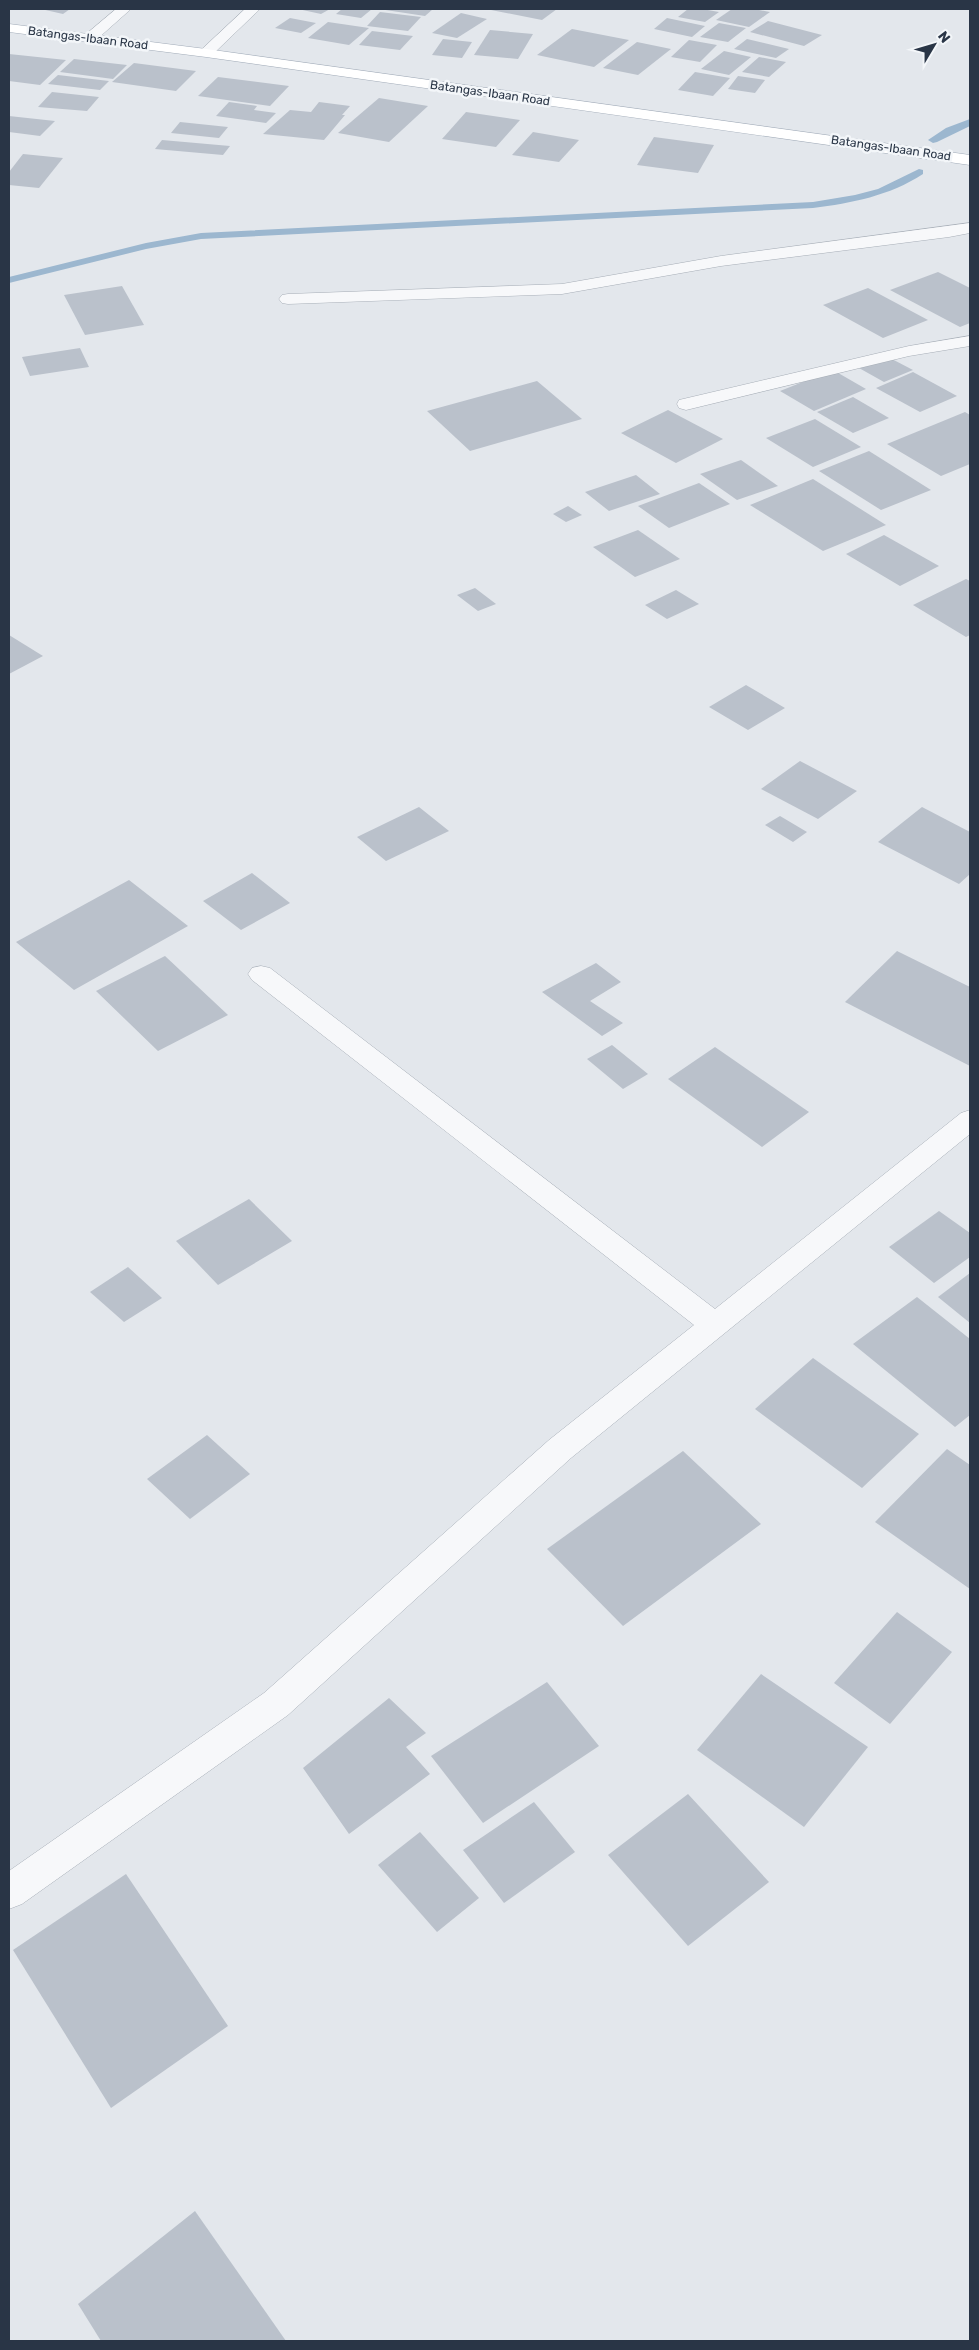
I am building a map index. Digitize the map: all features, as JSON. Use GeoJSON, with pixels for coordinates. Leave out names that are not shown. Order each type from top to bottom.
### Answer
{"type":"FeatureCollection","features":[{"type":"Feature","properties":{"kind":"main road","name":"Batangas-Ibaan Road"},"geometry":{"type":"LineString","coordinates":[[9,28],[206,53],[970,160]]}},
{"type":"Feature","properties":{"kind":"street"},"geometry":{"type":"LineString","coordinates":[[90,38],[124,9]]}},
{"type":"Feature","properties":{"kind":"street"},"geometry":{"type":"LineString","coordinates":[[206,53],[253,9]]}},
{"type":"Feature","properties":{"kind":"street"},"geometry":{"type":"LineString","coordinates":[[288,299],[562,289],[722,261],[970,228]]}},
{"type":"Feature","properties":{"kind":"street"},"geometry":{"type":"LineString","coordinates":[[686,404],[909,352],[970,341]]}},
{"type":"Feature","properties":{"kind":"street"},"geometry":{"type":"LineString","coordinates":[[262,974],[715,1325]]}},
{"type":"Feature","properties":{"kind":"street"},"geometry":{"type":"LineString","coordinates":[[9,1892],[276,1704],[560,1449],[970,1120]]}},
{"type":"Feature","properties":{"kind":"building"},"geometry":{"type":"Polygon","coordinates":[[[41,9],[70,9],[63,14],[41,9]]]}},
{"type":"Feature","properties":{"kind":"building"},"geometry":{"type":"Polygon","coordinates":[[[298,9],[330,9],[321,14],[298,9]]]}},
{"type":"Feature","properties":{"kind":"building"},"geometry":{"type":"Polygon","coordinates":[[[342,9],[372,9],[361,18],[336,14],[342,9]]]}},
{"type":"Feature","properties":{"kind":"building"},"geometry":{"type":"Polygon","coordinates":[[[379,9],[433,9],[425,16],[379,9]]]}},
{"type":"Feature","properties":{"kind":"building"},"geometry":{"type":"Polygon","coordinates":[[[486,9],[557,9],[542,20],[486,9]]]}},
{"type":"Feature","properties":{"kind":"building"},"geometry":{"type":"Polygon","coordinates":[[[688,9],[719,12],[705,22],[678,17],[688,9]]]}},
{"type":"Feature","properties":{"kind":"building"},"geometry":{"type":"Polygon","coordinates":[[[732,9],[754,9],[770,12],[749,27],[716,20],[732,9]]]}},
{"type":"Feature","properties":{"kind":"building"},"geometry":{"type":"Polygon","coordinates":[[[380,12],[421,17],[408,31],[367,26],[380,12]]]}},
{"type":"Feature","properties":{"kind":"building"},"geometry":{"type":"Polygon","coordinates":[[[461,13],[487,19],[457,38],[432,33],[461,13]]]}},
{"type":"Feature","properties":{"kind":"building"},"geometry":{"type":"Polygon","coordinates":[[[290,18],[316,23],[301,33],[275,28],[290,18]]]}},
{"type":"Feature","properties":{"kind":"building"},"geometry":{"type":"Polygon","coordinates":[[[667,18],[705,26],[692,37],[654,29],[667,18]]]}},
{"type":"Feature","properties":{"kind":"building"},"geometry":{"type":"Polygon","coordinates":[[[768,21],[822,35],[804,46],[750,32],[768,21]]]}},
{"type":"Feature","properties":{"kind":"building"},"geometry":{"type":"Polygon","coordinates":[[[328,22],[369,28],[349,45],[308,38],[328,22]]]}},
{"type":"Feature","properties":{"kind":"building"},"geometry":{"type":"Polygon","coordinates":[[[719,23],[746,28],[728,42],[700,37],[719,23]]]}},
{"type":"Feature","properties":{"kind":"building"},"geometry":{"type":"Polygon","coordinates":[[[572,29],[629,40],[594,67],[537,55],[572,29]]]}},
{"type":"Feature","properties":{"kind":"building"},"geometry":{"type":"Polygon","coordinates":[[[490,30],[533,34],[518,59],[474,55],[490,30]]]}},
{"type":"Feature","properties":{"kind":"building"},"geometry":{"type":"Polygon","coordinates":[[[372,31],[413,36],[400,50],[359,45],[372,31]]]}},
{"type":"Feature","properties":{"kind":"building"},"geometry":{"type":"Polygon","coordinates":[[[443,39],[472,42],[462,58],[432,55],[443,39]]]}},
{"type":"Feature","properties":{"kind":"building"},"geometry":{"type":"Polygon","coordinates":[[[747,39],[789,49],[776,58],[734,49],[747,39]]]}},
{"type":"Feature","properties":{"kind":"building"},"geometry":{"type":"Polygon","coordinates":[[[689,40],[717,45],[700,62],[671,57],[689,40]]]}},
{"type":"Feature","properties":{"kind":"building"},"geometry":{"type":"Polygon","coordinates":[[[637,42],[671,49],[638,75],[603,68],[637,42]]]}},
{"type":"Feature","properties":{"kind":"building"},"geometry":{"type":"Polygon","coordinates":[[[724,51],[751,57],[729,75],[701,69],[724,51]]]}},
{"type":"Feature","properties":{"kind":"building"},"geometry":{"type":"Polygon","coordinates":[[[9,54],[66,60],[40,85],[9,81],[9,54]]]}},
{"type":"Feature","properties":{"kind":"building"},"geometry":{"type":"Polygon","coordinates":[[[759,57],[786,62],[769,77],[742,72],[759,57]]]}},
{"type":"Feature","properties":{"kind":"building"},"geometry":{"type":"Polygon","coordinates":[[[74,59],[127,65],[113,79],[60,72],[74,59]]]}},
{"type":"Feature","properties":{"kind":"building"},"geometry":{"type":"Polygon","coordinates":[[[134,63],[196,71],[176,91],[112,82],[134,63]]]}},
{"type":"Feature","properties":{"kind":"building"},"geometry":{"type":"Polygon","coordinates":[[[695,72],[730,78],[713,96],[678,90],[695,72]]]}},
{"type":"Feature","properties":{"kind":"building"},"geometry":{"type":"Polygon","coordinates":[[[58,75],[109,81],[100,90],[48,84],[58,75]]]}},
{"type":"Feature","properties":{"kind":"building"},"geometry":{"type":"Polygon","coordinates":[[[738,76],[765,80],[755,93],[728,89],[738,76]]]}},
{"type":"Feature","properties":{"kind":"building"},"geometry":{"type":"Polygon","coordinates":[[[218,77],[289,86],[270,106],[198,96],[218,77]]]}},
{"type":"Feature","properties":{"kind":"building"},"geometry":{"type":"Polygon","coordinates":[[[52,92],[99,97],[87,111],[38,107],[52,92]]]}},
{"type":"Feature","properties":{"kind":"building"},"geometry":{"type":"Polygon","coordinates":[[[379,98],[428,106],[389,142],[338,133],[379,98]]]}},
{"type":"Feature","properties":{"kind":"building"},"geometry":{"type":"Polygon","coordinates":[[[229,102],[257,106],[254,110],[276,113],[266,123],[216,116],[229,102]]]}},
{"type":"Feature","properties":{"kind":"building"},"geometry":{"type":"Polygon","coordinates":[[[319,102],[350,106],[324,140],[263,134],[290,110],[311,112],[319,102]]]}},
{"type":"Feature","properties":{"kind":"building"},"geometry":{"type":"Polygon","coordinates":[[[466,112],[520,120],[496,147],[442,139],[466,112]]]}},
{"type":"Feature","properties":{"kind":"building"},"geometry":{"type":"Polygon","coordinates":[[[9,116],[55,121],[40,136],[9,132],[9,116]]]}},
{"type":"Feature","properties":{"kind":"building"},"geometry":{"type":"Polygon","coordinates":[[[180,122],[228,127],[219,138],[171,133],[180,122]]]}},
{"type":"Feature","properties":{"kind":"building"},"geometry":{"type":"Polygon","coordinates":[[[533,132],[579,140],[559,162],[512,155],[533,132]]]}},
{"type":"Feature","properties":{"kind":"building"},"geometry":{"type":"Polygon","coordinates":[[[654,137],[714,145],[698,173],[637,165],[654,137]]]}},
{"type":"Feature","properties":{"kind":"building"},"geometry":{"type":"Polygon","coordinates":[[[162,140],[230,146],[223,155],[155,149],[162,140]]]}},
{"type":"Feature","properties":{"kind":"building"},"geometry":{"type":"Polygon","coordinates":[[[23,154],[63,158],[39,188],[9,185],[9,172],[23,154]]]}},
{"type":"Feature","properties":{"kind":"building"},"geometry":{"type":"Polygon","coordinates":[[[938,272],[970,288],[970,323],[960,327],[890,290],[938,272]]]}},
{"type":"Feature","properties":{"kind":"building"},"geometry":{"type":"Polygon","coordinates":[[[122,286],[144,325],[85,335],[64,295],[122,286]]]}},
{"type":"Feature","properties":{"kind":"building"},"geometry":{"type":"Polygon","coordinates":[[[868,288],[928,320],[883,338],[823,305],[868,288]]]}},
{"type":"Feature","properties":{"kind":"building"},"geometry":{"type":"Polygon","coordinates":[[[80,348],[89,367],[30,376],[22,357],[80,348]]]}},
{"type":"Feature","properties":{"kind":"building"},"geometry":{"type":"Polygon","coordinates":[[[888,357],[913,370],[884,382],[859,368],[888,357]]]}},
{"type":"Feature","properties":{"kind":"building"},"geometry":{"type":"Polygon","coordinates":[[[833,370],[866,389],[814,411],[780,391],[833,370]]]}},
{"type":"Feature","properties":{"kind":"building"},"geometry":{"type":"Polygon","coordinates":[[[913,372],[957,396],[920,412],[876,388],[913,372]]]}},
{"type":"Feature","properties":{"kind":"building"},"geometry":{"type":"Polygon","coordinates":[[[537,381],[582,419],[470,451],[427,411],[537,381]]]}},
{"type":"Feature","properties":{"kind":"building"},"geometry":{"type":"Polygon","coordinates":[[[853,397],[889,418],[853,433],[817,412],[853,397]]]}},
{"type":"Feature","properties":{"kind":"building"},"geometry":{"type":"Polygon","coordinates":[[[668,410],[723,439],[676,463],[621,433],[668,410]]]}},
{"type":"Feature","properties":{"kind":"building"},"geometry":{"type":"Polygon","coordinates":[[[965,412],[970,415],[970,464],[941,476],[887,444],[965,412]]]}},
{"type":"Feature","properties":{"kind":"building"},"geometry":{"type":"Polygon","coordinates":[[[815,419],[861,447],[813,467],[766,438],[815,419]]]}},
{"type":"Feature","properties":{"kind":"building"},"geometry":{"type":"Polygon","coordinates":[[[869,451],[931,490],[881,510],[819,471],[869,451]]]}},
{"type":"Feature","properties":{"kind":"building"},"geometry":{"type":"Polygon","coordinates":[[[741,460],[778,486],[737,500],[700,474],[741,460]]]}},
{"type":"Feature","properties":{"kind":"building"},"geometry":{"type":"Polygon","coordinates":[[[636,475],[660,494],[609,511],[585,492],[636,475]]]}},
{"type":"Feature","properties":{"kind":"building"},"geometry":{"type":"Polygon","coordinates":[[[813,479],[886,525],[823,551],[750,505],[813,479]]]}},
{"type":"Feature","properties":{"kind":"building"},"geometry":{"type":"Polygon","coordinates":[[[699,483],[730,504],[669,528],[638,506],[699,483]]]}},
{"type":"Feature","properties":{"kind":"building"},"geometry":{"type":"Polygon","coordinates":[[[568,506],[582,515],[566,522],[553,514],[568,506]]]}},
{"type":"Feature","properties":{"kind":"building"},"geometry":{"type":"Polygon","coordinates":[[[638,530],[680,559],[635,577],[593,547],[638,530]]]}},
{"type":"Feature","properties":{"kind":"building"},"geometry":{"type":"Polygon","coordinates":[[[884,535],[939,566],[900,586],[846,554],[884,535]]]}},
{"type":"Feature","properties":{"kind":"building"},"geometry":{"type":"Polygon","coordinates":[[[966,579],[970,581],[970,635],[966,637],[913,605],[966,579]]]}},
{"type":"Feature","properties":{"kind":"building"},"geometry":{"type":"Polygon","coordinates":[[[475,588],[496,604],[478,611],[457,595],[475,588]]]}},
{"type":"Feature","properties":{"kind":"building"},"geometry":{"type":"Polygon","coordinates":[[[676,590],[699,604],[667,619],[645,605],[676,590]]]}},
{"type":"Feature","properties":{"kind":"building"},"geometry":{"type":"Polygon","coordinates":[[[9,635],[43,656],[9,674],[9,635]]]}},
{"type":"Feature","properties":{"kind":"building"},"geometry":{"type":"Polygon","coordinates":[[[746,685],[785,708],[748,730],[709,707],[746,685]]]}},
{"type":"Feature","properties":{"kind":"building"},"geometry":{"type":"Polygon","coordinates":[[[800,761],[857,791],[818,819],[761,789],[800,761]]]}},
{"type":"Feature","properties":{"kind":"building"},"geometry":{"type":"Polygon","coordinates":[[[419,807],[449,831],[386,861],[357,837],[419,807]]]}},
{"type":"Feature","properties":{"kind":"building"},"geometry":{"type":"Polygon","coordinates":[[[922,807],[970,832],[970,874],[959,884],[878,842],[922,807]]]}},
{"type":"Feature","properties":{"kind":"building"},"geometry":{"type":"Polygon","coordinates":[[[780,816],[807,832],[793,842],[765,825],[780,816]]]}},
{"type":"Feature","properties":{"kind":"building"},"geometry":{"type":"Polygon","coordinates":[[[252,873],[290,903],[241,930],[203,901],[252,873]]]}},
{"type":"Feature","properties":{"kind":"building"},"geometry":{"type":"Polygon","coordinates":[[[129,880],[188,926],[74,990],[16,942],[129,880]]]}},
{"type":"Feature","properties":{"kind":"building"},"geometry":{"type":"Polygon","coordinates":[[[897,951],[970,987],[970,1066],[845,1002],[897,951]]]}},
{"type":"Feature","properties":{"kind":"building"},"geometry":{"type":"Polygon","coordinates":[[[165,956],[228,1015],[158,1051],[96,991],[165,956]]]}},
{"type":"Feature","properties":{"kind":"building"},"geometry":{"type":"Polygon","coordinates":[[[596,963],[621,982],[590,1001],[623,1023],[602,1036],[542,992],[596,963]]]}},
{"type":"Feature","properties":{"kind":"building"},"geometry":{"type":"Polygon","coordinates":[[[612,1045],[648,1074],[623,1089],[587,1059],[612,1045]]]}},
{"type":"Feature","properties":{"kind":"building"},"geometry":{"type":"Polygon","coordinates":[[[715,1047],[809,1112],[762,1147],[668,1079],[715,1047]]]}},
{"type":"Feature","properties":{"kind":"building"},"geometry":{"type":"Polygon","coordinates":[[[249,1199],[292,1241],[218,1285],[176,1241],[249,1199]]]}},
{"type":"Feature","properties":{"kind":"building"},"geometry":{"type":"Polygon","coordinates":[[[939,1211],[970,1233],[970,1257],[934,1283],[889,1247],[939,1211]]]}},
{"type":"Feature","properties":{"kind":"building"},"geometry":{"type":"Polygon","coordinates":[[[128,1267],[162,1298],[124,1322],[90,1292],[128,1267]]]}},
{"type":"Feature","properties":{"kind":"building"},"geometry":{"type":"Polygon","coordinates":[[[970,1273],[970,1323],[938,1297],[970,1273]]]}},
{"type":"Feature","properties":{"kind":"building"},"geometry":{"type":"Polygon","coordinates":[[[917,1297],[970,1339],[970,1415],[955,1427],[853,1344],[917,1297]]]}},
{"type":"Feature","properties":{"kind":"building"},"geometry":{"type":"Polygon","coordinates":[[[813,1358],[919,1434],[862,1488],[755,1409],[813,1358]]]}},
{"type":"Feature","properties":{"kind":"building"},"geometry":{"type":"Polygon","coordinates":[[[207,1435],[250,1474],[190,1519],[147,1479],[207,1435]]]}},
{"type":"Feature","properties":{"kind":"building"},"geometry":{"type":"Polygon","coordinates":[[[947,1449],[970,1465],[970,1589],[875,1522],[947,1449]]]}},
{"type":"Feature","properties":{"kind":"building"},"geometry":{"type":"Polygon","coordinates":[[[683,1451],[761,1524],[623,1626],[547,1549],[683,1451]]]}},
{"type":"Feature","properties":{"kind":"building"},"geometry":{"type":"Polygon","coordinates":[[[897,1612],[952,1652],[890,1724],[834,1683],[897,1612]]]}},
{"type":"Feature","properties":{"kind":"building"},"geometry":{"type":"Polygon","coordinates":[[[761,1674],[868,1747],[804,1827],[697,1750],[761,1674]]]}},
{"type":"Feature","properties":{"kind":"building"},"geometry":{"type":"Polygon","coordinates":[[[547,1682],[599,1746],[483,1823],[431,1756],[547,1682]]]}},
{"type":"Feature","properties":{"kind":"building"},"geometry":{"type":"Polygon","coordinates":[[[389,1698],[426,1733],[406,1747],[430,1774],[349,1834],[303,1768],[389,1698]]]}},
{"type":"Feature","properties":{"kind":"building"},"geometry":{"type":"Polygon","coordinates":[[[688,1794],[769,1882],[688,1946],[608,1855],[688,1794]]]}},
{"type":"Feature","properties":{"kind":"building"},"geometry":{"type":"Polygon","coordinates":[[[534,1802],[575,1852],[504,1903],[463,1850],[534,1802]]]}},
{"type":"Feature","properties":{"kind":"building"},"geometry":{"type":"Polygon","coordinates":[[[420,1832],[479,1898],[437,1932],[378,1865],[420,1832]]]}},
{"type":"Feature","properties":{"kind":"building"},"geometry":{"type":"Polygon","coordinates":[[[126,1874],[228,2026],[111,2108],[13,1950],[126,1874]]]}},
{"type":"Feature","properties":{"kind":"building"},"geometry":{"type":"Polygon","coordinates":[[[195,2211],[286,2341],[101,2341],[78,2304],[195,2211]]]}},
{"type":"Feature","properties":{"kind":"waterway"},"geometry":{"type":"LineString","coordinates":[[933,140],[950,130],[970,122]]}},
{"type":"Feature","properties":{"kind":"waterway"},"geometry":{"type":"LineString","coordinates":[[9,280],[146,246],[201,236],[813,205],[841,201],[881,191],[907,180],[919,172]]}}]}
